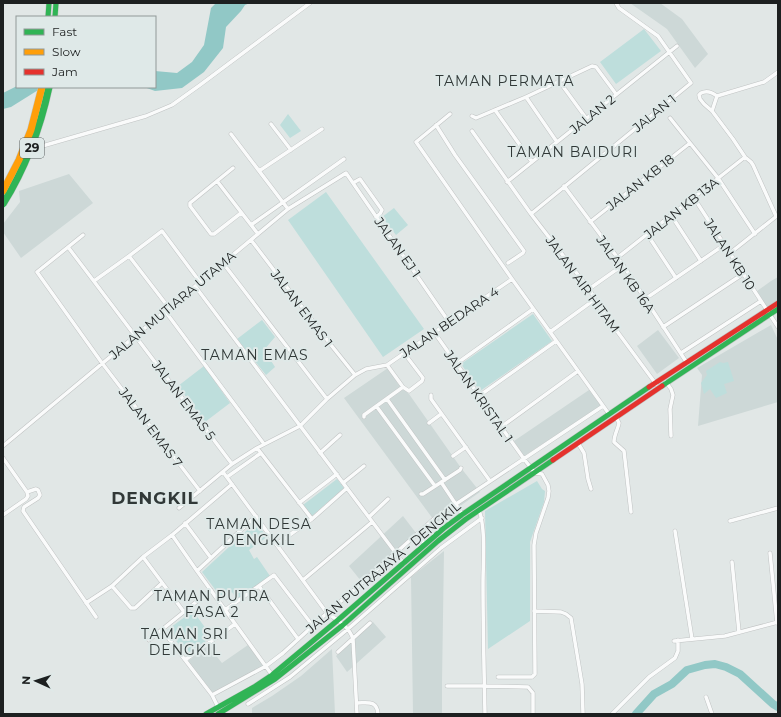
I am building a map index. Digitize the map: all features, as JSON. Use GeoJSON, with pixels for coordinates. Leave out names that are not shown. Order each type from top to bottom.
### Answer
{"type":"FeatureCollection","features":[{"type":"Feature","properties":{"kind":"main road"},"geometry":{"type":"LineString","coordinates":[[48,16],[52,6]]}},
{"type":"Feature","properties":{"kind":"main road"},"geometry":{"type":"LineString","coordinates":[[52,6],[55,16]]}},
{"type":"Feature","properties":{"kind":"main road","name":"29"},"geometry":{"type":"LineString","coordinates":[[3,190],[31,130],[42,88]]}},
{"type":"Feature","properties":{"kind":"main road","name":"29"},"geometry":{"type":"LineString","coordinates":[[3,204],[24,167],[36,138],[49,88]]}},
{"type":"Feature","properties":{"kind":"main road"},"geometry":{"type":"LineString","coordinates":[[657,385],[666,382],[769,312],[778,303]]}},
{"type":"Feature","properties":{"kind":"main road"},"geometry":{"type":"LineString","coordinates":[[657,385],[687,363],[769,312],[778,310]]}},
{"type":"Feature","properties":{"kind":"main road","name":"JALAN PUTRAJAYA - DENGKIL"},"geometry":{"type":"LineString","coordinates":[[206,714],[259,694],[275,679],[322,646],[404,564],[444,528],[533,470],[657,385]]}},
{"type":"Feature","properties":{"kind":"main road","name":"JALAN PUTRAJAYA - DENGKIL"},"geometry":{"type":"LineString","coordinates":[[218,710],[272,675],[369,606],[464,516],[480,514],[533,470],[578,443],[612,416]]}},
{"type":"Feature","properties":{"kind":"street"},"geometry":{"type":"LineString","coordinates":[[15,154],[146,116],[172,105],[310,3]]}},
{"type":"Feature","properties":{"kind":"street","name":"JALAN 1"},"geometry":{"type":"LineString","coordinates":[[531,214],[691,83],[658,36],[619,8],[616,3]]}},
{"type":"Feature","properties":{"kind":"street","name":"JALAN 2"},"geometry":{"type":"LineString","coordinates":[[507,182],[677,46]]}},
{"type":"Feature","properties":{"kind":"street"},"geometry":{"type":"LineString","coordinates":[[472,116],[476,118],[526,97],[592,66],[596,67],[616,94]]}},
{"type":"Feature","properties":{"kind":"street"},"geometry":{"type":"LineString","coordinates":[[730,253],[777,215],[753,165],[745,157],[712,111],[700,99],[699,95],[704,92],[713,93],[717,96],[764,82],[778,72]]}},
{"type":"Feature","properties":{"kind":"street"},"geometry":{"type":"LineString","coordinates":[[559,81],[586,118]]}},
{"type":"Feature","properties":{"kind":"street"},"geometry":{"type":"LineString","coordinates":[[712,111],[717,96]]}},
{"type":"Feature","properties":{"kind":"street"},"geometry":{"type":"LineString","coordinates":[[526,97],[557,142]]}},
{"type":"Feature","properties":{"kind":"street"},"geometry":{"type":"LineString","coordinates":[[495,110],[532,162]]}},
{"type":"Feature","properties":{"kind":"street"},"geometry":{"type":"LineString","coordinates":[[450,114],[416,142],[556,341],[603,406],[619,423],[614,442],[624,451],[631,512]]}},
{"type":"Feature","properties":{"kind":"street"},"geometry":{"type":"LineString","coordinates":[[670,118],[718,178],[755,234]]}},
{"type":"Feature","properties":{"kind":"street"},"geometry":{"type":"LineString","coordinates":[[271,124],[291,150]]}},
{"type":"Feature","properties":{"kind":"street"},"geometry":{"type":"LineString","coordinates":[[436,125],[455,155],[524,251],[508,263]]}},
{"type":"Feature","properties":{"kind":"street"},"geometry":{"type":"LineString","coordinates":[[259,171],[322,129]]}},
{"type":"Feature","properties":{"kind":"street","name":"JALAN AIR HITAM"},"geometry":{"type":"LineString","coordinates":[[472,131],[507,182],[589,289],[594,297],[594,300],[657,385]]}},
{"type":"Feature","properties":{"kind":"street"},"geometry":{"type":"LineString","coordinates":[[231,134],[288,210]]}},
{"type":"Feature","properties":{"kind":"street","name":"JALAN KB 18"},"geometry":{"type":"LineString","coordinates":[[590,222],[690,143]]}},
{"type":"Feature","properties":{"kind":"street","name":"JALAN KB 13A"},"geometry":{"type":"LineString","coordinates":[[617,258],[745,157]]}},
{"type":"Feature","properties":{"kind":"street"},"geometry":{"type":"LineString","coordinates":[[251,225],[344,158]]}},
{"type":"Feature","properties":{"kind":"street"},"geometry":{"type":"LineString","coordinates":[[233,168],[190,203],[190,206],[210,234],[214,234],[241,213]]}},
{"type":"Feature","properties":{"kind":"street","name":"JALAN EJ 1"},"geometry":{"type":"LineString","coordinates":[[346,173],[449,322]]}},
{"type":"Feature","properties":{"kind":"street","name":"JALAN MUTIARA UTAMA"},"geometry":{"type":"LineString","coordinates":[[3,446],[135,335],[288,210],[346,173]]}},
{"type":"Feature","properties":{"kind":"street"},"geometry":{"type":"LineString","coordinates":[[353,183],[360,179],[382,210],[376,217]]}},
{"type":"Feature","properties":{"kind":"street"},"geometry":{"type":"LineString","coordinates":[[217,181],[258,234]]}},
{"type":"Feature","properties":{"kind":"street","name":"JALAN KB 16A"},"geometry":{"type":"LineString","coordinates":[[564,186],[622,265],[687,363]]}},
{"type":"Feature","properties":{"kind":"street","name":"JALAN KB 10"},"geometry":{"type":"LineString","coordinates":[[694,198],[778,327]]}},
{"type":"Feature","properties":{"kind":"street"},"geometry":{"type":"LineString","coordinates":[[671,215],[701,261]]}},
{"type":"Feature","properties":{"kind":"street"},"geometry":{"type":"LineString","coordinates":[[94,281],[162,231],[200,282]]}},
{"type":"Feature","properties":{"kind":"street"},"geometry":{"type":"LineString","coordinates":[[647,234],[676,278]]}},
{"type":"Feature","properties":{"kind":"street"},"geometry":{"type":"LineString","coordinates":[[68,247],[83,236]]}},
{"type":"Feature","properties":{"kind":"street","name":"JALAN EMAS 1"},"geometry":{"type":"LineString","coordinates":[[251,240],[355,375]]}},
{"type":"Feature","properties":{"kind":"street"},"geometry":{"type":"LineString","coordinates":[[645,299],[724,245]]}},
{"type":"Feature","properties":{"kind":"street","name":"JALAN EMAS 7"},"geometry":{"type":"LineString","coordinates":[[68,247],[37,272],[102,363],[200,491]]}},
{"type":"Feature","properties":{"kind":"street","name":"JALAN EMAS 5"},"geometry":{"type":"LineString","coordinates":[[68,247],[232,464]]}},
{"type":"Feature","properties":{"kind":"street"},"geometry":{"type":"LineString","coordinates":[[129,256],[264,444]]}},
{"type":"Feature","properties":{"kind":"street"},"geometry":{"type":"LineString","coordinates":[[223,263],[327,399]]}},
{"type":"Feature","properties":{"kind":"street"},"geometry":{"type":"LineString","coordinates":[[589,289],[622,265]]}},
{"type":"Feature","properties":{"kind":"street"},"geometry":{"type":"LineString","coordinates":[[663,327],[743,274]]}},
{"type":"Feature","properties":{"kind":"street","name":"JALAN BEDARA 4"},"geometry":{"type":"LineString","coordinates":[[387,365],[512,279]]}},
{"type":"Feature","properties":{"kind":"street"},"geometry":{"type":"LineString","coordinates":[[195,286],[404,564]]}},
{"type":"Feature","properties":{"kind":"street"},"geometry":{"type":"LineString","coordinates":[[550,332],[594,300]]}},
{"type":"Feature","properties":{"kind":"street"},"geometry":{"type":"LineString","coordinates":[[681,354],[761,300]]}},
{"type":"Feature","properties":{"kind":"street"},"geometry":{"type":"LineString","coordinates":[[456,364],[533,309]]}},
{"type":"Feature","properties":{"kind":"street","name":"JALAN KRISTAL 1"},"geometry":{"type":"LineString","coordinates":[[434,332],[524,459],[533,470],[542,474],[548,484],[548,498],[536,533],[534,545],[534,611]]}},
{"type":"Feature","properties":{"kind":"street"},"geometry":{"type":"LineString","coordinates":[[479,396],[556,341]]}},
{"type":"Feature","properties":{"kind":"street"},"geometry":{"type":"LineString","coordinates":[[179,508],[232,464],[264,444],[300,426],[327,399],[355,375],[366,369],[387,365],[403,387],[408,391],[422,381],[423,378],[404,353]]}},
{"type":"Feature","properties":{"kind":"street"},"geometry":{"type":"LineString","coordinates":[[501,426],[578,371]]}},
{"type":"Feature","properties":{"kind":"street"},"geometry":{"type":"LineString","coordinates":[[666,382],[672,395],[670,409],[672,436]]}},
{"type":"Feature","properties":{"kind":"street"},"geometry":{"type":"LineString","coordinates":[[364,417],[364,415],[403,387]]}},
{"type":"Feature","properties":{"kind":"street"},"geometry":{"type":"LineString","coordinates":[[431,395],[431,399],[490,481]]}},
{"type":"Feature","properties":{"kind":"street"},"geometry":{"type":"LineString","coordinates":[[387,399],[445,480]]}},
{"type":"Feature","properties":{"kind":"street"},"geometry":{"type":"LineString","coordinates":[[377,406],[436,486]]}},
{"type":"Feature","properties":{"kind":"street"},"geometry":{"type":"LineString","coordinates":[[212,695],[266,666],[435,518],[603,406]]}},
{"type":"Feature","properties":{"kind":"street"},"geometry":{"type":"LineString","coordinates":[[429,423],[442,414]]}},
{"type":"Feature","properties":{"kind":"street"},"geometry":{"type":"LineString","coordinates":[[320,452],[340,435]]}},
{"type":"Feature","properties":{"kind":"street"},"geometry":{"type":"LineString","coordinates":[[578,443],[584,453],[588,480],[591,489]]}},
{"type":"Feature","properties":{"kind":"street"},"geometry":{"type":"LineString","coordinates":[[453,456],[466,447]]}},
{"type":"Feature","properties":{"kind":"street"},"geometry":{"type":"LineString","coordinates":[[257,448],[312,519]]}},
{"type":"Feature","properties":{"kind":"street"},"geometry":{"type":"LineString","coordinates":[[227,477],[261,453]]}},
{"type":"Feature","properties":{"kind":"street"},"geometry":{"type":"LineString","coordinates":[[3,458],[27,492],[28,496],[3,515]]}},
{"type":"Feature","properties":{"kind":"street"},"geometry":{"type":"LineString","coordinates":[[343,483],[364,466]]}},
{"type":"Feature","properties":{"kind":"street"},"geometry":{"type":"LineString","coordinates":[[421,494],[436,486],[461,468]]}},
{"type":"Feature","properties":{"kind":"street"},"geometry":{"type":"LineString","coordinates":[[223,472],[327,613],[343,625],[351,634],[353,639],[358,714]]}},
{"type":"Feature","properties":{"kind":"street"},"geometry":{"type":"LineString","coordinates":[[299,503],[337,474]]}},
{"type":"Feature","properties":{"kind":"street"},"geometry":{"type":"LineString","coordinates":[[441,482],[464,516]]}},
{"type":"Feature","properties":{"kind":"street"},"geometry":{"type":"LineString","coordinates":[[86,603],[112,586],[143,557],[172,535],[232,484]]}},
{"type":"Feature","properties":{"kind":"street"},"geometry":{"type":"LineString","coordinates":[[27,492],[36,488],[40,495],[24,507],[23,511],[96,618]]}},
{"type":"Feature","properties":{"kind":"street"},"geometry":{"type":"LineString","coordinates":[[277,544],[312,519],[347,488]]}},
{"type":"Feature","properties":{"kind":"street"},"geometry":{"type":"LineString","coordinates":[[369,517],[388,499]]}},
{"type":"Feature","properties":{"kind":"street"},"geometry":{"type":"LineString","coordinates":[[730,521],[778,508]]}},
{"type":"Feature","properties":{"kind":"street"},"geometry":{"type":"LineString","coordinates":[[369,606],[441,548],[480,514]]}},
{"type":"Feature","properties":{"kind":"street"},"geometry":{"type":"LineString","coordinates":[[480,514],[483,540],[485,714]]}},
{"type":"Feature","properties":{"kind":"street"},"geometry":{"type":"LineString","coordinates":[[197,571],[256,516]]}},
{"type":"Feature","properties":{"kind":"street"},"geometry":{"type":"LineString","coordinates":[[303,580],[372,522]]}},
{"type":"Feature","properties":{"kind":"street"},"geometry":{"type":"LineString","coordinates":[[185,523],[211,558]]}},
{"type":"Feature","properties":{"kind":"street"},"geometry":{"type":"LineString","coordinates":[[675,531],[692,639]]}},
{"type":"Feature","properties":{"kind":"street"},"geometry":{"type":"LineString","coordinates":[[417,534],[425,544]]}},
{"type":"Feature","properties":{"kind":"street"},"geometry":{"type":"LineString","coordinates":[[172,535],[272,675]]}},
{"type":"Feature","properties":{"kind":"street"},"geometry":{"type":"LineString","coordinates":[[612,714],[649,677],[675,658],[678,651],[676,641],[725,636],[777,622],[770,553]]}},
{"type":"Feature","properties":{"kind":"street"},"geometry":{"type":"LineString","coordinates":[[143,557],[184,612]]}},
{"type":"Feature","properties":{"kind":"street"},"geometry":{"type":"LineString","coordinates":[[732,562],[739,632]]}},
{"type":"Feature","properties":{"kind":"street"},"geometry":{"type":"LineString","coordinates":[[225,610],[275,576],[312,626]]}},
{"type":"Feature","properties":{"kind":"street"},"geometry":{"type":"LineString","coordinates":[[112,586],[131,608],[135,608],[162,583]]}},
{"type":"Feature","properties":{"kind":"street"},"geometry":{"type":"LineString","coordinates":[[259,586],[298,639]]}},
{"type":"Feature","properties":{"kind":"street"},"geometry":{"type":"LineString","coordinates":[[149,640],[211,590]]}},
{"type":"Feature","properties":{"kind":"street"},"geometry":{"type":"LineString","coordinates":[[498,678],[532,677],[535,674],[534,611],[561,612],[566,614],[570,618],[582,684],[583,714]]}},
{"type":"Feature","properties":{"kind":"street"},"geometry":{"type":"LineString","coordinates":[[338,652],[370,623]]}},
{"type":"Feature","properties":{"kind":"street"},"geometry":{"type":"LineString","coordinates":[[185,660],[235,624]]}},
{"type":"Feature","properties":{"kind":"street"},"geometry":{"type":"LineString","coordinates":[[162,630],[212,695],[218,710]]}},
{"type":"Feature","properties":{"kind":"street"},"geometry":{"type":"LineString","coordinates":[[447,686],[528,687],[533,693],[533,714]]}},
{"type":"Feature","properties":{"kind":"street"},"geometry":{"type":"LineString","coordinates":[[248,704],[259,694]]}},
{"type":"Feature","properties":{"kind":"street"},"geometry":{"type":"LineString","coordinates":[[706,697],[712,714]]}},
{"type":"Feature","properties":{"kind":"street"},"geometry":{"type":"LineString","coordinates":[[357,703],[374,704],[378,714]]}},
{"type":"Feature","properties":{"kind":"shaded area"},"geometry":{"type":"Polygon","coordinates":[[[630,3],[660,3],[682,19],[708,54],[695,68],[667,29],[630,3]]]}},
{"type":"Feature","properties":{"kind":"shaded area"},"geometry":{"type":"Polygon","coordinates":[[[644,29],[661,51],[616,84],[600,62],[644,29]]]}},
{"type":"Feature","properties":{"kind":"shaded area"},"geometry":{"type":"Polygon","coordinates":[[[288,114],[301,131],[290,138],[280,125],[288,114]]]}},
{"type":"Feature","properties":{"kind":"shaded area"},"geometry":{"type":"Polygon","coordinates":[[[69,174],[93,203],[21,258],[3,232],[3,224],[20,202],[19,191],[69,174]]]}},
{"type":"Feature","properties":{"kind":"shaded area"},"geometry":{"type":"Polygon","coordinates":[[[326,192],[424,329],[383,357],[288,220],[326,192]]]}},
{"type":"Feature","properties":{"kind":"shaded area"},"geometry":{"type":"Polygon","coordinates":[[[394,208],[408,225],[396,235],[382,217],[394,208]]]}},
{"type":"Feature","properties":{"kind":"shaded area"},"geometry":{"type":"Polygon","coordinates":[[[778,277],[778,300],[767,307],[757,291],[778,277]]]}},
{"type":"Feature","properties":{"kind":"shaded area"},"geometry":{"type":"Polygon","coordinates":[[[533,314],[552,341],[480,391],[461,364],[533,314]]]}},
{"type":"Feature","properties":{"kind":"shaded area"},"geometry":{"type":"Polygon","coordinates":[[[262,320],[275,337],[264,350],[275,367],[266,375],[237,339],[262,320]]]}},
{"type":"Feature","properties":{"kind":"shaded area"},"geometry":{"type":"Polygon","coordinates":[[[771,325],[778,340],[778,402],[698,426],[702,375],[697,368],[771,325]]]}},
{"type":"Feature","properties":{"kind":"shaded area"},"geometry":{"type":"Polygon","coordinates":[[[658,330],[679,358],[657,374],[637,346],[658,330]]]}},
{"type":"Feature","properties":{"kind":"shaded area"},"geometry":{"type":"Polygon","coordinates":[[[720,362],[728,362],[734,381],[724,384],[727,393],[716,398],[710,389],[704,394],[701,383],[707,375],[706,371],[720,362]]]}},
{"type":"Feature","properties":{"kind":"shaded area"},"geometry":{"type":"Polygon","coordinates":[[[204,366],[230,403],[205,422],[178,386],[204,366]]]}},
{"type":"Feature","properties":{"kind":"shaded area"},"geometry":{"type":"Polygon","coordinates":[[[388,368],[398,384],[409,394],[461,468],[480,492],[436,523],[344,398],[388,368]]]}},
{"type":"Feature","properties":{"kind":"shaded area"},"geometry":{"type":"Polygon","coordinates":[[[589,390],[601,406],[524,456],[514,441],[589,390]]]}},
{"type":"Feature","properties":{"kind":"shaded area"},"geometry":{"type":"Polygon","coordinates":[[[337,479],[344,488],[312,516],[303,505],[337,479]]]}},
{"type":"Feature","properties":{"kind":"shaded area"},"geometry":{"type":"Polygon","coordinates":[[[537,481],[545,491],[544,502],[530,542],[530,621],[488,649],[485,511],[537,481]]]}},
{"type":"Feature","properties":{"kind":"shaded area"},"geometry":{"type":"Polygon","coordinates":[[[403,516],[416,533],[361,581],[349,566],[403,516]]]}},
{"type":"Feature","properties":{"kind":"shaded area"},"geometry":{"type":"Polygon","coordinates":[[[256,522],[267,537],[249,550],[254,559],[257,557],[270,576],[237,600],[232,592],[223,600],[202,572],[256,522]]]}},
{"type":"Feature","properties":{"kind":"shaded area"},"geometry":{"type":"Polygon","coordinates":[[[444,551],[442,714],[413,714],[411,577],[444,551]]]}},
{"type":"Feature","properties":{"kind":"shaded area"},"geometry":{"type":"Polygon","coordinates":[[[193,611],[212,637],[187,654],[167,630],[193,611]]]}},
{"type":"Feature","properties":{"kind":"shaded area"},"geometry":{"type":"Polygon","coordinates":[[[373,622],[386,637],[347,672],[336,656],[373,622]]]}},
{"type":"Feature","properties":{"kind":"shaded area"},"geometry":{"type":"Polygon","coordinates":[[[248,645],[264,666],[212,693],[188,661],[208,646],[222,663],[248,645]]]}},
{"type":"Feature","properties":{"kind":"shaded area"},"geometry":{"type":"Polygon","coordinates":[[[332,649],[335,714],[252,714],[252,708],[301,676],[332,649]]]}},
{"type":"Feature","properties":{"kind":"water"},"geometry":{"type":"Polygon","coordinates":[[[216,3],[250,3],[245,5],[226,27],[223,48],[204,72],[182,88],[155,91],[147,88],[156,88],[156,71],[177,73],[192,62],[204,45],[211,8],[216,3]]]}},
{"type":"Feature","properties":{"kind":"water"},"geometry":{"type":"Polygon","coordinates":[[[16,86],[16,88],[41,88],[11,107],[3,109],[3,93],[16,86]]]}},
{"type":"Feature","properties":{"kind":"waterway"},"geometry":{"type":"LineString","coordinates":[[636,714],[654,694],[672,684],[687,670],[715,664],[726,667],[740,674],[778,707]]}},
{"type":"Feature","properties":{"kind":"traffic: fast"},"geometry":{"type":"LineString","coordinates":[[48,16],[49,3]]}},
{"type":"Feature","properties":{"kind":"traffic: fast"},"geometry":{"type":"LineString","coordinates":[[55,16],[56,3]]}},
{"type":"Feature","properties":{"kind":"traffic: fast"},"geometry":{"type":"LineString","coordinates":[[3,204],[19,176],[37,133],[49,88]]}},
{"type":"Feature","properties":{"kind":"traffic: fast"},"geometry":{"type":"LineString","coordinates":[[662,386],[778,309]]}},
{"type":"Feature","properties":{"kind":"traffic: fast"},"geometry":{"type":"LineString","coordinates":[[206,714],[272,675],[444,528],[649,387]]}},
{"type":"Feature","properties":{"kind":"traffic: fast"},"geometry":{"type":"LineString","coordinates":[[218,714],[275,679],[343,625],[438,541],[466,519],[553,460]]}},
{"type":"Feature","properties":{"kind":"traffic: jam"},"geometry":{"type":"LineString","coordinates":[[649,387],[778,303]]}},
{"type":"Feature","properties":{"kind":"traffic: jam"},"geometry":{"type":"LineString","coordinates":[[553,460],[662,386]]}},
{"type":"Feature","properties":{"kind":"traffic: slow"},"geometry":{"type":"LineString","coordinates":[[3,191],[19,160],[31,130],[42,88]]}},
{"type":"Feature","properties":{"kind":"district","name":"TAMAN PERMATA"},"geometry":{"type":"Point","coordinates":[505,81]}},
{"type":"Feature","properties":{"kind":"district","name":"TAMAN BAIDURI"},"geometry":{"type":"Point","coordinates":[573,152]}},
{"type":"Feature","properties":{"kind":"district","name":"TAMAN EMAS"},"geometry":{"type":"Point","coordinates":[255,355]}},
{"type":"Feature","properties":{"kind":"district","name":"DENGKIL"},"geometry":{"type":"Point","coordinates":[155,498]}},
{"type":"Feature","properties":{"kind":"district","name":"TAMAN DESA DENGKIL"},"geometry":{"type":"Point","coordinates":[259,532]}},
{"type":"Feature","properties":{"kind":"district","name":"TAMAN PUTRA FASA 2"},"geometry":{"type":"Point","coordinates":[212,604]}},
{"type":"Feature","properties":{"kind":"district","name":"TAMAN SRI DENGKIL"},"geometry":{"type":"Point","coordinates":[185,642]}}]}
